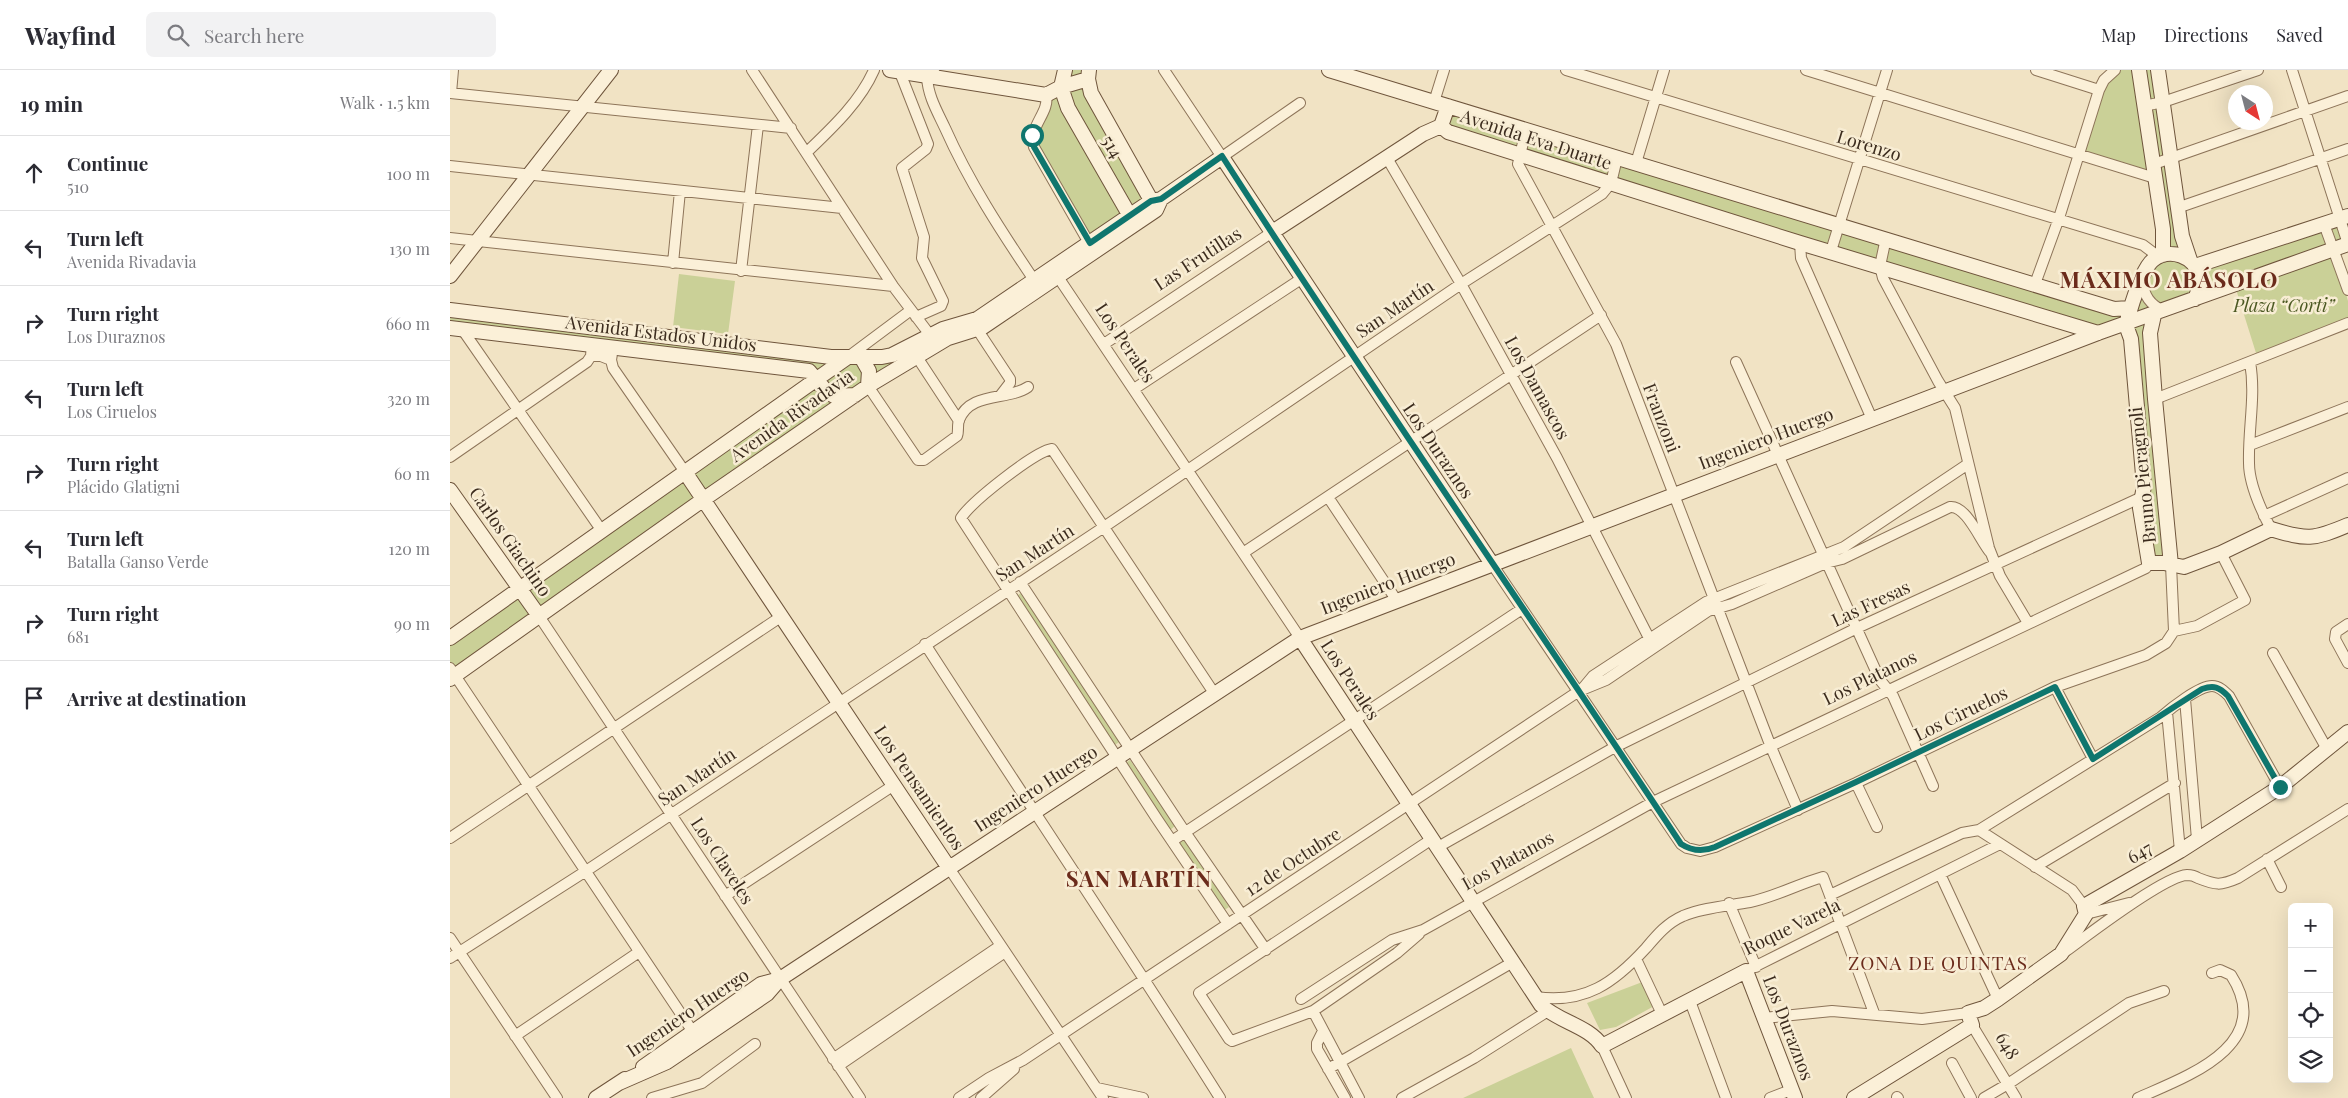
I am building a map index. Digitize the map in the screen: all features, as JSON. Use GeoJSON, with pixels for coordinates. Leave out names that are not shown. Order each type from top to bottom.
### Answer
{"type":"FeatureCollection","features":[{"type":"Feature","properties":{"kind":"street"},"geometry":{"type":"LineString","coordinates":[[454,70],[450,93],[791,128]]}},
{"type":"Feature","properties":{"kind":"street"},"geometry":{"type":"LineString","coordinates":[[450,276],[611,70]]}},
{"type":"Feature","properties":{"kind":"street"},"geometry":{"type":"LineString","coordinates":[[752,70],[893,286],[930,335]]}},
{"type":"Feature","properties":{"kind":"street"},"geometry":{"type":"LineString","coordinates":[[807,152],[843,116],[870,80],[874,70]]}},
{"type":"Feature","properties":{"kind":"street"},"geometry":{"type":"LineString","coordinates":[[1061,87],[1065,70]]}},
{"type":"Feature","properties":{"kind":"street","name":"Los Duraznos"},"geometry":{"type":"LineString","coordinates":[[1164,70],[1301,279],[1522,609],[1681,844],[1687,848]]}},
{"type":"Feature","properties":{"kind":"street"},"geometry":{"type":"LineString","coordinates":[[1329,70],[1448,106]]}},
{"type":"Feature","properties":{"kind":"street"},"geometry":{"type":"LineString","coordinates":[[1434,102],[1444,70]]}},
{"type":"Feature","properties":{"kind":"street","name":"Lorenzo"},"geometry":{"type":"LineString","coordinates":[[1566,70],[1859,160],[2059,218],[2144,245],[2161,256]]}},
{"type":"Feature","properties":{"kind":"street"},"geometry":{"type":"LineString","coordinates":[[1636,163],[1664,70]]}},
{"type":"Feature","properties":{"kind":"street"},"geometry":{"type":"LineString","coordinates":[[1806,70],[2078,155],[2154,171],[2172,158],[2348,96]]}},
{"type":"Feature","properties":{"kind":"street"},"geometry":{"type":"LineString","coordinates":[[1831,251],[1888,70]]}},
{"type":"Feature","properties":{"kind":"street"},"geometry":{"type":"LineString","coordinates":[[2036,70],[2100,90]]}},
{"type":"Feature","properties":{"kind":"street"},"geometry":{"type":"LineString","coordinates":[[2035,284],[2059,218],[2100,90],[2104,80],[2115,70]]}},
{"type":"Feature","properties":{"kind":"street"},"geometry":{"type":"LineString","coordinates":[[2139,70],[2163,229],[2161,256]]}},
{"type":"Feature","properties":{"kind":"street"},"geometry":{"type":"LineString","coordinates":[[2158,70],[2182,236],[2200,282],[2195,299]]}},
{"type":"Feature","properties":{"kind":"street"},"geometry":{"type":"LineString","coordinates":[[2144,106],[2163,102],[2258,70]]}},
{"type":"Feature","properties":{"kind":"street"},"geometry":{"type":"LineString","coordinates":[[2142,280],[2143,291],[2159,313],[2348,244],[2343,217],[2320,158],[2292,70]]}},
{"type":"Feature","properties":{"kind":"street"},"geometry":{"type":"LineString","coordinates":[[1028,387],[1020,392],[979,401],[966,410],[959,421],[957,436],[924,460],[918,460],[868,386],[869,371],[854,357],[914,313],[941,306],[943,302],[922,258],[924,237],[902,168],[926,150],[928,144],[897,71],[930,74],[1046,95],[1088,74]]}},
{"type":"Feature","properties":{"kind":"street"},"geometry":{"type":"LineString","coordinates":[[930,74],[928,91],[971,180],[991,215],[1034,280]]}},
{"type":"Feature","properties":{"kind":"street","name":"514"},"geometry":{"type":"LineString","coordinates":[[1088,74],[1091,94],[1156,203]]}},
{"type":"Feature","properties":{"kind":"street","name":"514"},"geometry":{"type":"LineString","coordinates":[[1061,87],[1068,108],[1132,220]]}},
{"type":"Feature","properties":{"kind":"street"},"geometry":{"type":"LineString","coordinates":[[1046,95],[1047,100],[1037,121],[1032,141],[1090,243]]}},
{"type":"Feature","properties":{"kind":"street"},"geometry":{"type":"LineString","coordinates":[[1222,156],[1300,103]]}},
{"type":"Feature","properties":{"kind":"street","name":"Avenida Eva Duarte"},"geometry":{"type":"LineString","coordinates":[[2098,333],[1611,184],[1448,132],[1441,126],[1448,106],[2114,309],[2130,308]]}},
{"type":"Feature","properties":{"kind":"street"},"geometry":{"type":"LineString","coordinates":[[741,271],[758,125]]}},
{"type":"Feature","properties":{"kind":"street","name":"Las Frutillas"},"geometry":{"type":"LineString","coordinates":[[1104,344],[1423,134],[1441,126]]}},
{"type":"Feature","properties":{"kind":"street","name":"Franzoni"},"geometry":{"type":"LineString","coordinates":[[1526,130],[1518,164],[1616,344],[1771,747],[1798,810]]}},
{"type":"Feature","properties":{"kind":"street"},"geometry":{"type":"LineString","coordinates":[[2178,208],[2348,148]]}},
{"type":"Feature","properties":{"kind":"street","name":"Avenida Rivadavia"},"geometry":{"type":"LineString","coordinates":[[450,638],[817,379],[854,357],[892,355],[954,324],[977,319],[1034,280],[1055,272],[1222,156]]}},
{"type":"Feature","properties":{"kind":"street","name":"Los Damascos"},"geometry":{"type":"LineString","coordinates":[[1387,158],[1511,373],[1557,458],[1649,638]]}},
{"type":"Feature","properties":{"kind":"street"},"geometry":{"type":"LineString","coordinates":[[1611,184],[1617,158]]}},
{"type":"Feature","properties":{"kind":"street"},"geometry":{"type":"LineString","coordinates":[[450,166],[842,208]]}},
{"type":"Feature","properties":{"kind":"street","name":"San Martín"},"geometry":{"type":"LineString","coordinates":[[454,955],[586,871],[925,644],[1104,527],[1461,284],[1602,194],[1611,184]]}},
{"type":"Feature","properties":{"kind":"street"},"geometry":{"type":"LineString","coordinates":[[672,263],[680,191]]}},
{"type":"Feature","properties":{"kind":"street"},"geometry":{"type":"LineString","coordinates":[[1113,227],[1120,207],[1119,197]]}},
{"type":"Feature","properties":{"kind":"street"},"geometry":{"type":"LineString","coordinates":[[2126,324],[2130,308],[2148,266],[2161,256],[2172,254],[2192,263],[2343,217]]}},
{"type":"Feature","properties":{"kind":"street","name":"Avenida Rivadavia"},"geometry":{"type":"LineString","coordinates":[[452,674],[539,616],[868,386],[948,338],[990,323],[1090,243],[1113,227],[1132,220]]}},
{"type":"Feature","properties":{"kind":"street"},"geometry":{"type":"LineString","coordinates":[[2324,224],[2348,290]]}},
{"type":"Feature","properties":{"kind":"street"},"geometry":{"type":"LineString","coordinates":[[450,238],[893,286]]}},
{"type":"Feature","properties":{"kind":"street"},"geometry":{"type":"LineString","coordinates":[[1886,238],[1880,266],[1883,278],[1955,408],[1990,552],[1995,566],[2028,623]]}},
{"type":"Feature","properties":{"kind":"street"},"geometry":{"type":"LineString","coordinates":[[1800,243],[1801,258],[1872,419]]}},
{"type":"Feature","properties":{"kind":"street","name":"Los Perales"},"geometry":{"type":"LineString","coordinates":[[1055,272],[1189,470],[1536,997],[1548,1011],[1591,1035],[1602,1046],[1626,1098]]}},
{"type":"Feature","properties":{"kind":"street"},"geometry":{"type":"LineString","coordinates":[[1134,389],[1301,279]]}},
{"type":"Feature","properties":{"kind":"street","name":"Avenida Estados Unidos"},"geometry":{"type":"LineString","coordinates":[[450,310],[831,357],[854,357]]}},
{"type":"Feature","properties":{"kind":"street","name":"Ingeniero Huergo"},"geometry":{"type":"LineString","coordinates":[[619,1083],[667,1062],[767,994],[780,979],[1300,638],[2098,333],[2159,313]]}},
{"type":"Feature","properties":{"kind":"street","name":"Bruno Pieragnoli"},"geometry":{"type":"LineString","coordinates":[[2159,313],[2150,333],[2171,565],[2174,631]]}},
{"type":"Feature","properties":{"kind":"street"},"geometry":{"type":"LineString","coordinates":[[1243,553],[1511,373],[1601,315]]}},
{"type":"Feature","properties":{"kind":"street"},"geometry":{"type":"LineString","coordinates":[[2155,399],[2348,323]]}},
{"type":"Feature","properties":{"kind":"street","name":"Bruno Pieragnoli"},"geometry":{"type":"LineString","coordinates":[[2126,324],[2131,339],[2144,486],[2140,508],[2149,563]]}},
{"type":"Feature","properties":{"kind":"street"},"geometry":{"type":"LineString","coordinates":[[450,457],[587,362],[592,350],[593,327]]}},
{"type":"Feature","properties":{"kind":"street"},"geometry":{"type":"LineString","coordinates":[[456,328],[602,532]]}},
{"type":"Feature","properties":{"kind":"street","name":"Avenida Estados Unidos"},"geometry":{"type":"LineString","coordinates":[[456,328],[612,354],[809,370],[822,388],[834,396],[855,395]]}},
{"type":"Feature","properties":{"kind":"street"},"geometry":{"type":"LineString","coordinates":[[977,329],[1010,379],[1010,383],[1000,396]]}},
{"type":"Feature","properties":{"kind":"street"},"geometry":{"type":"LineString","coordinates":[[615,330],[612,354],[613,368],[685,472]]}},
{"type":"Feature","properties":{"kind":"street"},"geometry":{"type":"LineString","coordinates":[[916,358],[959,421]]}},
{"type":"Feature","properties":{"kind":"street"},"geometry":{"type":"LineString","coordinates":[[1736,362],[1880,680],[1888,690],[1933,786]]}},
{"type":"Feature","properties":{"kind":"street"},"geometry":{"type":"LineString","coordinates":[[2250,362],[2254,395],[2250,445],[2251,476],[2264,516],[2271,529]]}},
{"type":"Feature","properties":{"kind":"street"},"geometry":{"type":"LineString","coordinates":[[2250,445],[2348,407]]}},
{"type":"Feature","properties":{"kind":"street"},"geometry":{"type":"LineString","coordinates":[[1214,693],[1052,449],[1037,456],[988,491],[965,511],[961,518],[1007,591],[1228,924]]}},
{"type":"Feature","properties":{"kind":"street","name":"12 de Octubre"},"geometry":{"type":"LineString","coordinates":[[959,1098],[1062,1035],[1579,691],[1606,680],[1717,603],[1824,559],[1968,464]]}},
{"type":"Feature","properties":{"kind":"street","name":"Los Pensamientos"},"geometry":{"type":"LineString","coordinates":[[685,472],[1104,1098]]}},
{"type":"Feature","properties":{"kind":"street"},"geometry":{"type":"LineString","coordinates":[[2264,516],[2348,478]]}},
{"type":"Feature","properties":{"kind":"street","name":"Carlos Giachino"},"geometry":{"type":"LineString","coordinates":[[450,490],[539,616]]}},
{"type":"Feature","properties":{"kind":"street"},"geometry":{"type":"LineString","coordinates":[[1328,496],[1397,601]]}},
{"type":"Feature","properties":{"kind":"street","name":"Las Fresas"},"geometry":{"type":"LineString","coordinates":[[1232,1041],[1198,993],[1435,843],[1615,747],[1746,682],[1857,628],[2142,497]]}},
{"type":"Feature","properties":{"kind":"street","name":"12 de Octubre"},"geometry":{"type":"LineString","coordinates":[[1824,559],[1842,559],[1950,507],[1959,508],[1966,515],[1990,552]]}},
{"type":"Feature","properties":{"kind":"street"},"geometry":{"type":"LineString","coordinates":[[2149,563],[2184,567],[2221,553],[2271,529],[2295,536],[2313,538],[2348,525]]}},
{"type":"Feature","properties":{"kind":"street"},"geometry":{"type":"LineString","coordinates":[[2174,631],[2197,626],[2245,600],[2221,553]]}},
{"type":"Feature","properties":{"kind":"street","name":"Los Platanos"},"geometry":{"type":"LineString","coordinates":[[1300,999],[1392,940],[1423,930],[1653,802],[2146,568],[2149,563]]}},
{"type":"Feature","properties":{"kind":"street"},"geometry":{"type":"LineString","coordinates":[[1020,582],[1241,916],[1266,950]]}},
{"type":"Feature","properties":{"kind":"street","name":"12 de Octubre"},"geometry":{"type":"LineString","coordinates":[[1579,691],[1593,676],[1649,638],[1706,602],[1717,603]]}},
{"type":"Feature","properties":{"kind":"street"},"geometry":{"type":"LineString","coordinates":[[1172,841],[1522,609]]}},
{"type":"Feature","properties":{"kind":"street","name":"Los Claveles"},"geometry":{"type":"LineString","coordinates":[[539,616],[860,1098]]}},
{"type":"Feature","properties":{"kind":"street"},"geometry":{"type":"LineString","coordinates":[[450,838],[616,729],[782,616]]}},
{"type":"Feature","properties":{"kind":"street"},"geometry":{"type":"LineString","coordinates":[[2348,624],[2336,632],[2335,639],[2348,663]]}},
{"type":"Feature","properties":{"kind":"street","name":"Los Ciruelos"},"geometry":{"type":"LineString","coordinates":[[1687,848],[1707,850],[1798,810],[2055,687],[2146,655],[2166,643],[2174,631]]}},
{"type":"Feature","properties":{"kind":"street"},"geometry":{"type":"LineString","coordinates":[[925,644],[1034,813],[1145,979],[1220,1098]]}},
{"type":"Feature","properties":{"kind":"street"},"geometry":{"type":"LineString","coordinates":[[2273,652],[2327,749]]}},
{"type":"Feature","properties":{"kind":"street"},"geometry":{"type":"LineString","coordinates":[[452,674],[693,1032]]}},
{"type":"Feature","properties":{"kind":"street"},"geometry":{"type":"LineString","coordinates":[[1830,895],[1962,833],[1979,830],[2185,699],[2211,686],[2221,689],[2228,696],[2280,787]]}},
{"type":"Feature","properties":{"kind":"street"},"geometry":{"type":"LineString","coordinates":[[2055,687],[2093,759]]}},
{"type":"Feature","properties":{"kind":"street"},"geometry":{"type":"LineString","coordinates":[[2185,699],[2197,838]]}},
{"type":"Feature","properties":{"kind":"street"},"geometry":{"type":"LineString","coordinates":[[2167,712],[2180,851]]}},
{"type":"Feature","properties":{"kind":"street","name":"647"},"geometry":{"type":"LineString","coordinates":[[1854,1098],[2061,954],[2085,910],[2280,787],[2348,732]]}},
{"type":"Feature","properties":{"kind":"street"},"geometry":{"type":"LineString","coordinates":[[1856,782],[1877,827]]}},
{"type":"Feature","properties":{"kind":"street"},"geometry":{"type":"LineString","coordinates":[[2035,867],[2175,784]]}},
{"type":"Feature","properties":{"kind":"street"},"geometry":{"type":"LineString","coordinates":[[725,896],[894,785]]}},
{"type":"Feature","properties":{"kind":"street"},"geometry":{"type":"LineString","coordinates":[[2061,954],[2135,902],[2176,878],[2187,875],[2214,884],[2223,884],[2238,878],[2348,809]]}},
{"type":"Feature","properties":{"kind":"street"},"geometry":{"type":"LineString","coordinates":[[1979,830],[2072,890],[2085,910],[2135,902]]}},
{"type":"Feature","properties":{"kind":"street","name":"Roque Varela"},"geometry":{"type":"LineString","coordinates":[[1602,1046],[2000,844]]}},
{"type":"Feature","properties":{"kind":"street"},"geometry":{"type":"LineString","coordinates":[[2267,859],[2282,887]]}},
{"type":"Feature","properties":{"kind":"street"},"geometry":{"type":"LineString","coordinates":[[1940,874],[1998,999]]}},
{"type":"Feature","properties":{"kind":"street"},"geometry":{"type":"LineString","coordinates":[[1536,997],[1569,998],[1585,994],[1607,984],[1636,959],[1665,927],[1674,920],[1729,904],[1770,897],[1823,877],[1874,1013]]}},
{"type":"Feature","properties":{"kind":"street","name":"Los Duraznos"},"geometry":{"type":"LineString","coordinates":[[1729,904],[1751,969],[1764,1018],[1793,1094]]}},
{"type":"Feature","properties":{"kind":"street","name":"Los Platanos"},"geometry":{"type":"LineString","coordinates":[[1232,1041],[1313,1012],[1397,953],[1423,930]]}},
{"type":"Feature","properties":{"kind":"street"},"geometry":{"type":"LineString","coordinates":[[450,938],[454,955],[515,1036],[557,1098]]}},
{"type":"Feature","properties":{"kind":"street"},"geometry":{"type":"LineString","coordinates":[[836,1062],[1003,949]]}},
{"type":"Feature","properties":{"kind":"street"},"geometry":{"type":"LineString","coordinates":[[515,1036],[639,952]]}},
{"type":"Feature","properties":{"kind":"street"},"geometry":{"type":"LineString","coordinates":[[1636,959],[1662,1014]]}},
{"type":"Feature","properties":{"kind":"street"},"geometry":{"type":"LineString","coordinates":[[1328,1069],[1513,962]]}},
{"type":"Feature","properties":{"kind":"street"},"geometry":{"type":"LineString","coordinates":[[2138,1098],[2208,1065],[2232,1044],[2242,1022],[2243,998],[2232,975],[2220,970],[2212,973]]}},
{"type":"Feature","properties":{"kind":"street","name":"Ingeniero Huergo"},"geometry":{"type":"LineString","coordinates":[[596,1098],[762,984],[780,979]]}},
{"type":"Feature","properties":{"kind":"street"},"geometry":{"type":"LineString","coordinates":[[1984,1098],[2129,1003],[2164,992]]}},
{"type":"Feature","properties":{"kind":"street"},"geometry":{"type":"LineString","coordinates":[[1690,1001],[1726,1098]]}},
{"type":"Feature","properties":{"kind":"street"},"geometry":{"type":"LineString","coordinates":[[1402,1098],[1474,1058],[1548,1011]]}},
{"type":"Feature","properties":{"kind":"street"},"geometry":{"type":"LineString","coordinates":[[1764,1018],[1832,1011],[1922,1018],[1970,1019]]}},
{"type":"Feature","properties":{"kind":"street"},"geometry":{"type":"LineString","coordinates":[[1313,1012],[1359,1098]]}},
{"type":"Feature","properties":{"kind":"street","name":"648"},"geometry":{"type":"LineString","coordinates":[[1970,1019],[2016,1098]]}},
{"type":"Feature","properties":{"kind":"street"},"geometry":{"type":"LineString","coordinates":[[1323,1031],[1317,1043],[1317,1048],[1345,1098]]}},
{"type":"Feature","properties":{"kind":"street"},"geometry":{"type":"LineString","coordinates":[[652,1098],[702,1082],[755,1044]]}},
{"type":"Feature","properties":{"kind":"street","name":"12 de Octubre"},"geometry":{"type":"LineString","coordinates":[[980,1098],[1023,1060]]}},
{"type":"Feature","properties":{"kind":"street"},"geometry":{"type":"LineString","coordinates":[[1952,1063],[1971,1098]]}},
{"type":"Feature","properties":{"kind":"street"},"geometry":{"type":"LineString","coordinates":[[1097,1088],[1143,1098]]}},
{"type":"Feature","properties":{"kind":"street"},"geometry":{"type":"LineString","coordinates":[[1770,1098],[1793,1094]]}},
{"type":"Feature","properties":{"kind":"green space"},"geometry":{"type":"Polygon","coordinates":[[[1065,70],[1089,70],[1088,79],[1156,210],[948,338],[450,679],[450,638],[685,472],[813,373],[450,328],[450,310],[882,357],[971,321],[1089,243],[1032,141],[1065,70]]]}},
{"type":"Feature","properties":{"kind":"green space"},"geometry":{"type":"Polygon","coordinates":[[[2115,70],[2158,70],[2190,260],[2348,216],[2348,244],[2154,315],[2171,565],[2149,563],[2126,325],[2098,333],[1448,132],[1448,106],[2130,308],[2163,255],[2155,178],[2078,155],[2099,90],[2115,70]]]}},
{"type":"Feature","properties":{"kind":"green space","name":"Plaza “Corti”"},"geometry":{"type":"Polygon","coordinates":[[[2334,251],[2348,301],[2348,320],[2256,353],[2235,286],[2334,251]]]}},
{"type":"Feature","properties":{"kind":"green space"},"geometry":{"type":"Polygon","coordinates":[[[679,274],[735,281],[728,334],[673,327],[679,274]]]}},
{"type":"Feature","properties":{"kind":"green space"},"geometry":{"type":"Polygon","coordinates":[[[1021,593],[1121,741],[1113,746],[1014,598],[1021,593]]]}},
{"type":"Feature","properties":{"kind":"green space"},"geometry":{"type":"Polygon","coordinates":[[[1130,760],[1175,826],[1169,831],[1124,764],[1130,760]]]}},
{"type":"Feature","properties":{"kind":"green space"},"geometry":{"type":"Polygon","coordinates":[[[1184,837],[1229,907],[1223,911],[1177,842],[1184,837]]]}},
{"type":"Feature","properties":{"kind":"green space"},"geometry":{"type":"Polygon","coordinates":[[[1645,981],[1656,1005],[1616,1027],[1600,1030],[1587,1003],[1645,981]]]}},
{"type":"Feature","properties":{"kind":"green space"},"geometry":{"type":"Polygon","coordinates":[[[1571,1048],[1594,1098],[1463,1098],[1571,1048]]]}},
{"type":"Feature","properties":{"kind":"district","name":"MÁXIMO ABÁSOLO"},"geometry":{"type":"Point","coordinates":[2169,280]}},
{"type":"Feature","properties":{"kind":"district","name":"SAN MARTÍN"},"geometry":{"type":"Point","coordinates":[1139,879]}},
{"type":"Feature","properties":{"kind":"district","name":"ZONA DE QUINTAS"},"geometry":{"type":"Point","coordinates":[1938,963]}},
{"type":"Feature","properties":{"kind":"route"},"geometry":{"type":"LineString","coordinates":[[1032,135],[1034,147],[1090,243],[1151,201],[1161,199],[1222,156],[1301,279],[1460,518],[1681,844],[1687,848],[1700,851],[1715,847],[1798,810],[2055,687],[2093,759],[2202,689],[2211,686],[2221,689],[2228,696],[2280,787]]}}]}
